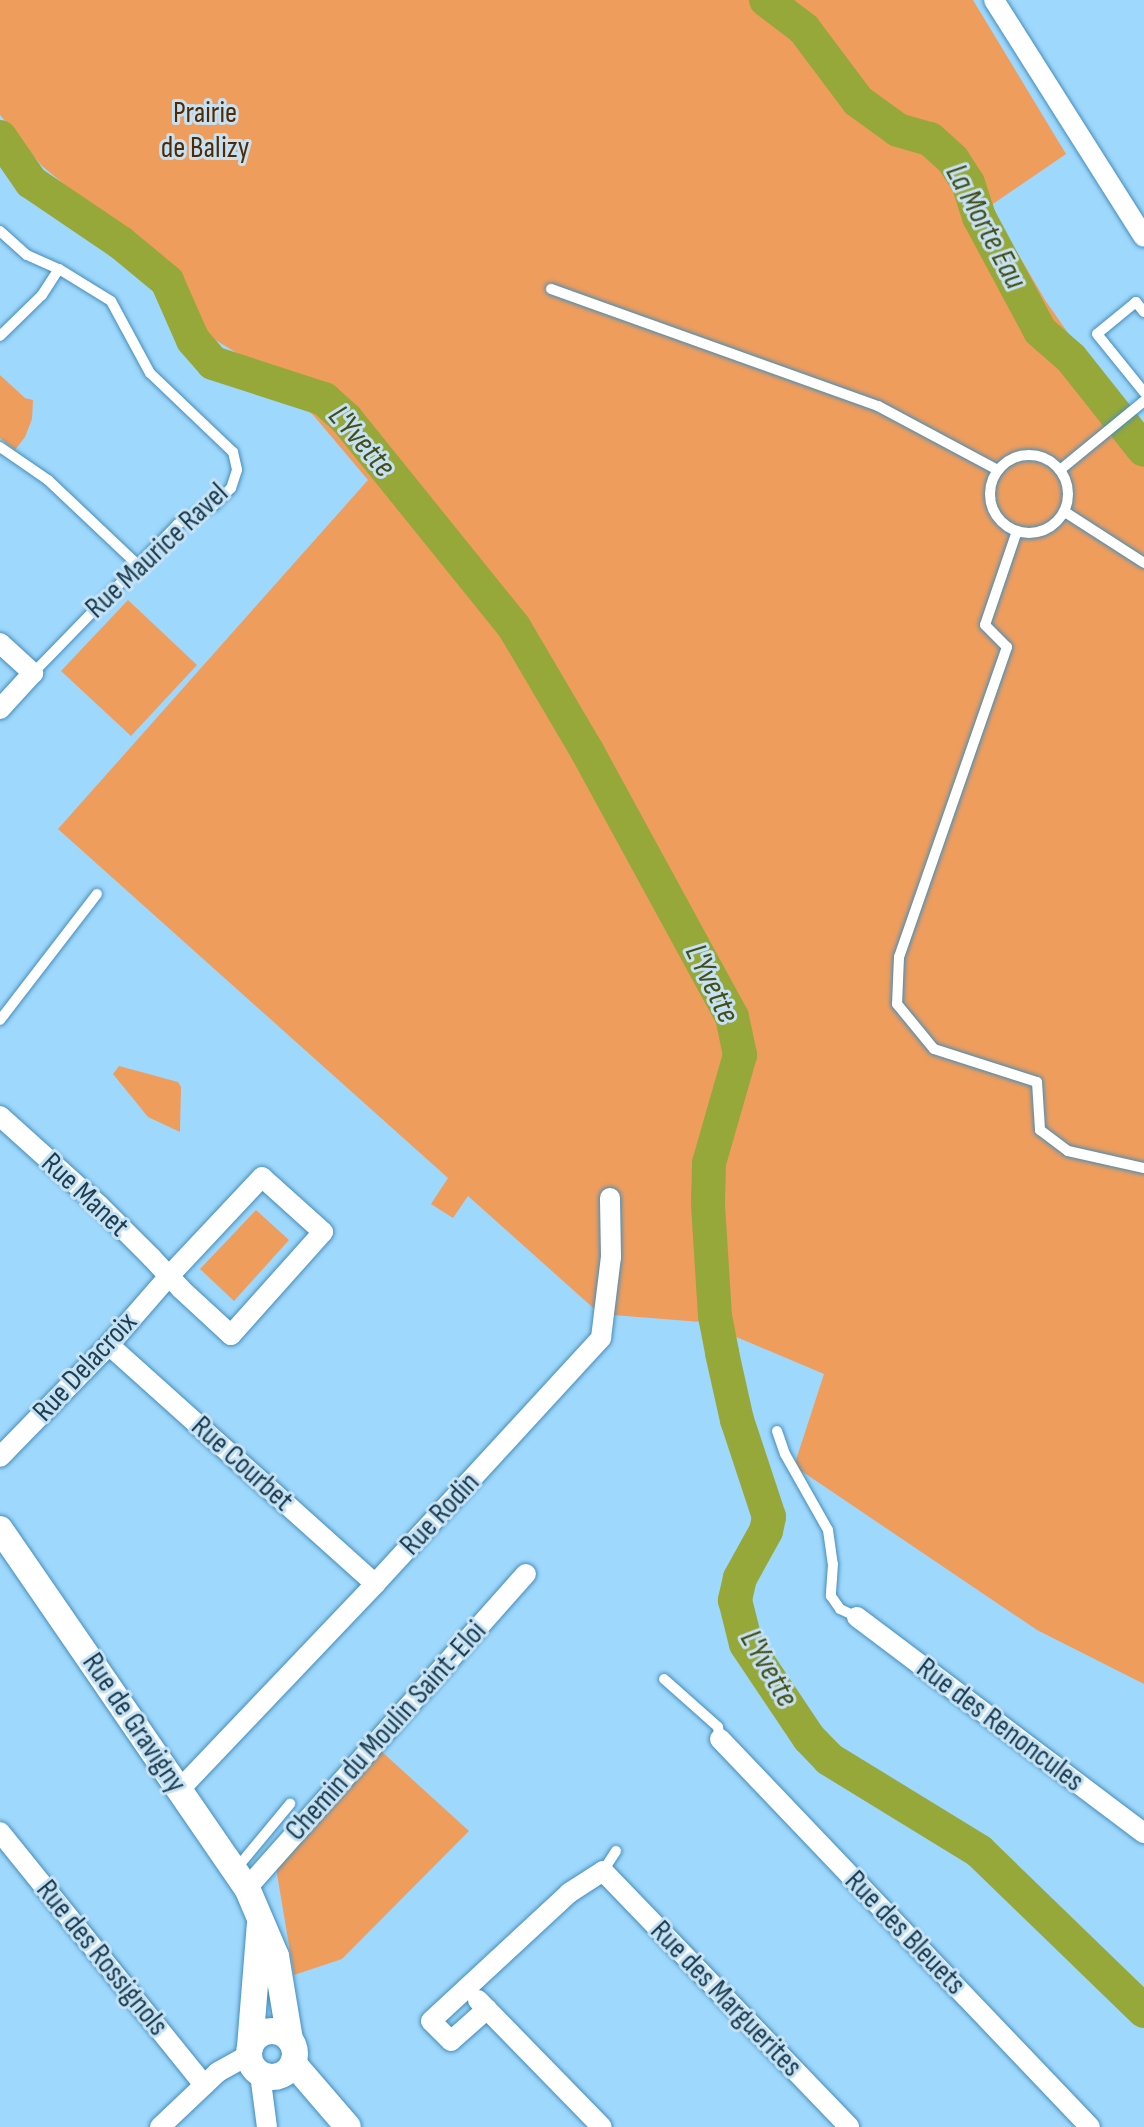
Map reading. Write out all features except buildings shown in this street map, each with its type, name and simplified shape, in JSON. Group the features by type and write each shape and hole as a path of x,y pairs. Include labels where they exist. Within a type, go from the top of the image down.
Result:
{"street":[{"path":"994,0 1144,237"},
{"path":"0,643 33,673 0,709"},
{"name":"Rue Manet","path":"0,1116 99,1205 169,1276"},
{"name":"Rue Delacroix","path":"0,1457 109,1345 169,1276 262,1177 323,1232 231,1335 169,1276"},
{"name":"Rue Rodin","path":"180,1789 375,1584 601,1338 611,1257 610,1198"},
{"name":"Rue Courbet","path":"109,1345 375,1584"},
{"name":"Rue de Gravigny","path":"0,1529 241,1879 276,1956 291,2052"},
{"name":"Chemin du Moulin Saint-Eloi","path":"241,1879 526,1574"},
{"name":"Rue des Renoncules","path":"857,1617 1144,1833"},
{"name":"Rue des Bleuets","path":"720,1739 1090,2127"},
{"name":"Rue des Rossignols","path":"0,1832 204,2085"},
{"path":"487,2009 451,2041 431,2021 569,1893 603,1871"},
{"name":"Rue des Marguerites","path":"603,1871 849,2127"},
{"name":"Rue de Gravigny","path":"253,2058 260,1920"},
{"path":"467,1989 602,2127"},
{"path":"267,2127 253,2058 264,2032 278,2031 348,2127"},
{"path":"253,2058 275,2076 291,2052"},
{"path":"160,2127 218,2072 253,2058"}],"lane":[{"name":"Rue Maurice Ravel","path":"0,231 27,255 59,269 111,301 150,373 233,452 237,470 231,488 214,505 178,524 33,673"},
{"path":"0,336 42,295 59,269"},
{"path":"551,289 878,406 998,470"},
{"path":"1144,312 1136,302 1097,334 1144,392"},
{"path":"1060,470 1111,425 1144,401"},
{"path":"0,447 48,480 139,566"},
{"path":"1021,455 1038,455 1060,470 1069,490 1065,512 1045,530 1017,531 1005,525 991,502 990,488 998,470 1021,455"},
{"path":"1065,512 1144,563"},
{"path":"1017,531 985,625 1007,647 899,957 897,1004 934,1049 1037,1082 1040,1130 1068,1151 1144,1168"},
{"path":"0,1020 97,894"},
{"path":"777,1431 785,1454 828,1530 833,1564 831,1596 840,1609 857,1617"},
{"path":"664,1679 718,1727 720,1739"},
{"path":"241,1879 290,1804"},
{"path":"603,1871 616,1851"}],"green space":[{"name":"Prairie de Balizy","path":"0,0 973,0 1066,154 990,206 1045,300 1144,442 1144,1684 1037,1630 794,1466 824,1374 701,1322 600,1314 468,1196 453,1218 431,1204 448,1178 58,829 368,480 314,416 262,368 197,329 177,277 42,166 0,115"},
{"path":"0,375 25,398 33,400 32,419 25,437 15,450 0,438"},
{"path":"128,600 197,665 131,736 61,671"},
{"path":"119,1066 178,1082 181,1087 180,1132 148,1117 113,1074"},
{"path":"256,1210 289,1240 234,1301 200,1269"},
{"path":"380,1750 469,1831 342,1959 294,1975 276,1868"}],"waterway":[{"name":"La Morte Eau","path":"766,0 804,29 858,101 898,130 930,139 953,160 968,183 979,217 1040,331 1071,358 1144,450"},
{"name":"L'Yvette","path":"0,137 31,182 121,243 167,281 193,340 213,363 324,399 347,420 514,627 587,751 732,1017 740,1055 709,1163 708,1205 715,1316 722,1353 737,1420 769,1517 766,1531 740,1578 735,1600 746,1644 809,1738 829,1759 979,1851 1144,2011"}]}
